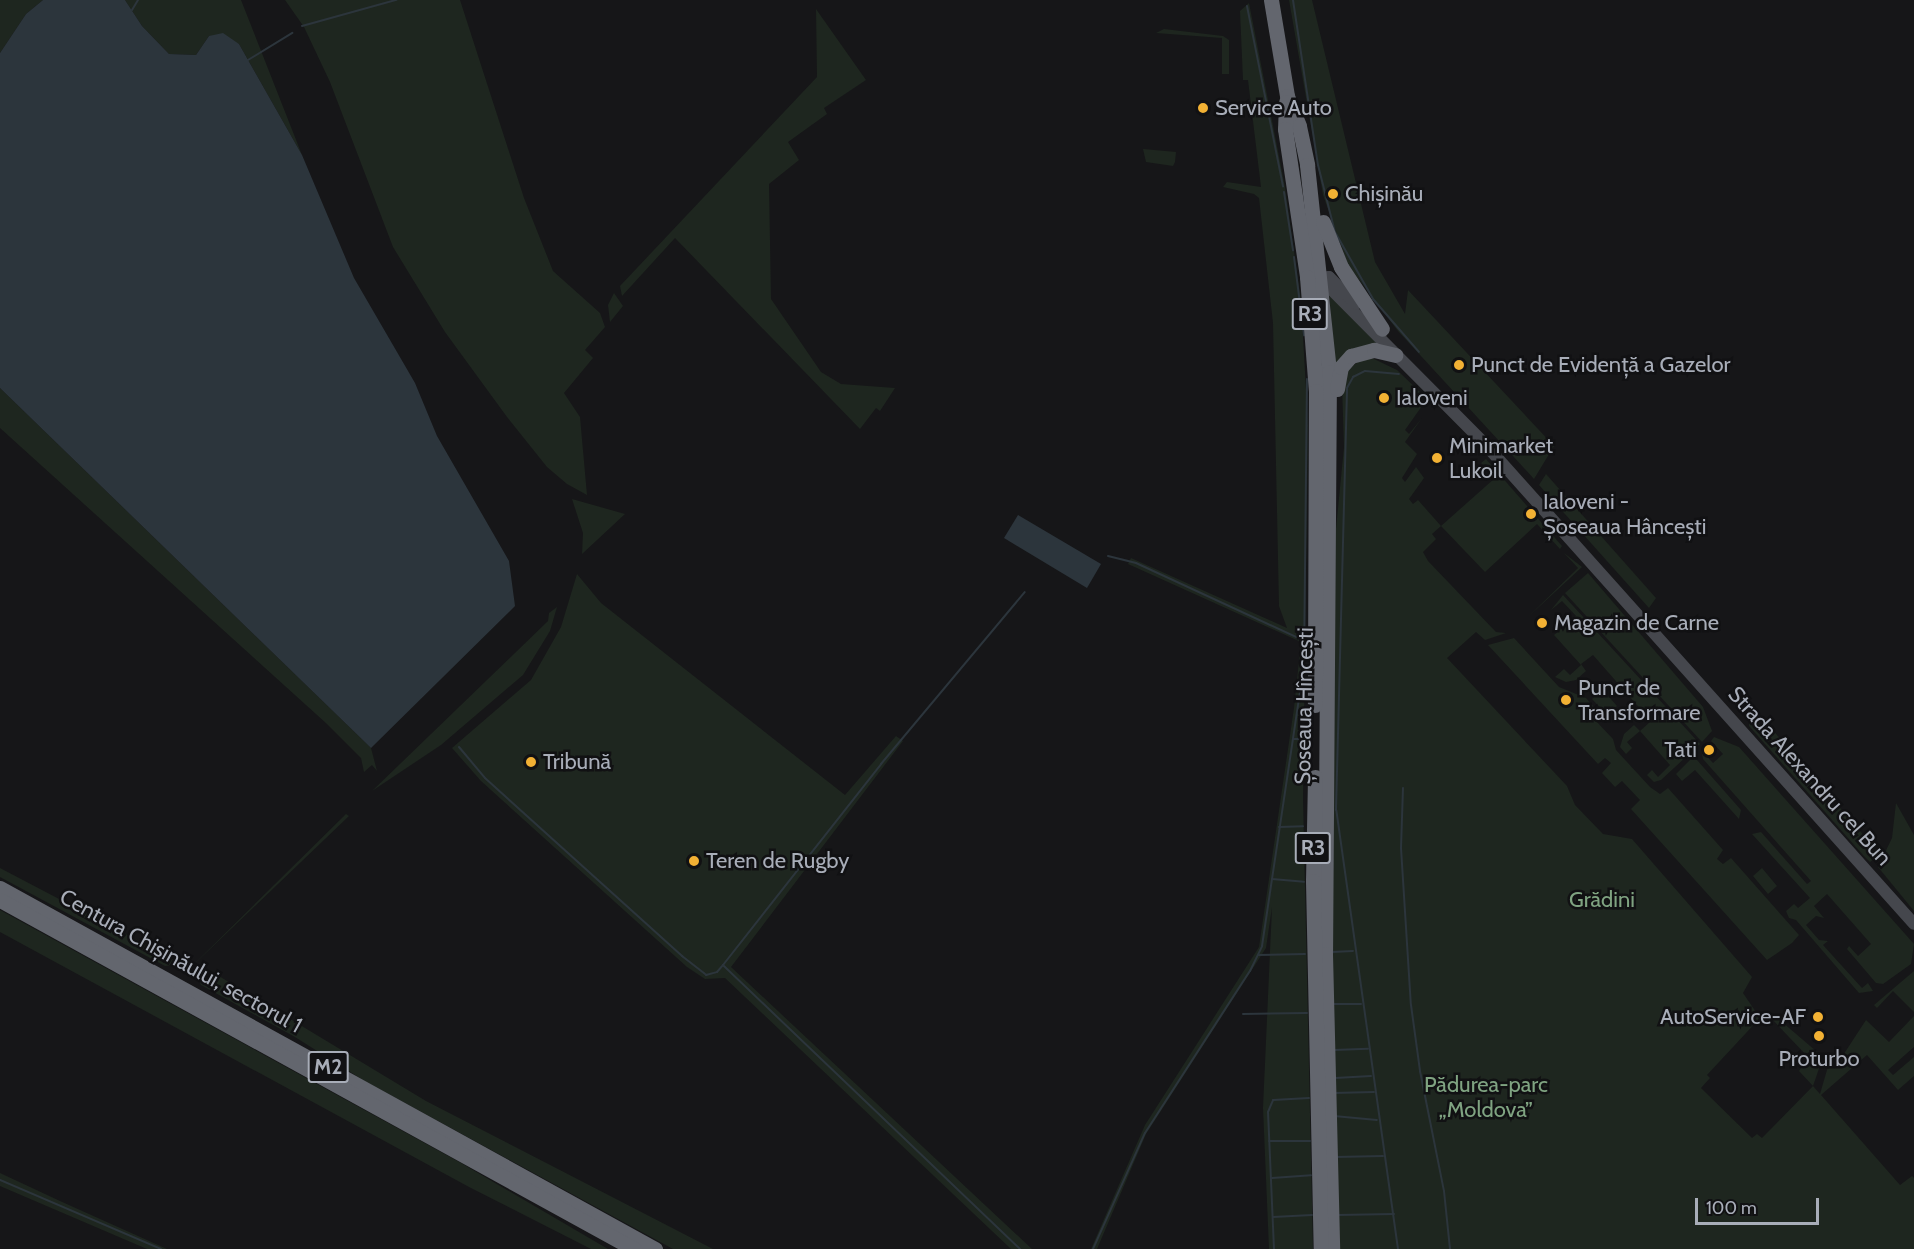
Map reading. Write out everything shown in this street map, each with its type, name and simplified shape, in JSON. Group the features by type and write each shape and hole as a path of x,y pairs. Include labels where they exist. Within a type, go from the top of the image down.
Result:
{"highway":[{"name":"R3","path":"1270,0 1287,96 1299,126 1307,165 1334,255 1382,329"},
{"name":"R3","path":"1287,96 1285,129 1292,167 1298,182 1311,263 1319,279"},
{"name":"Șoseaua Hîncești","path":"1307,165 1329,372 1325,954 1332,1249"},
{"name":"Șoseaua Hîncești","path":"1292,167 1309,297 1319,446 1312,880 1321,1249"},
{"name":"R3","path":"1309,297 1310,289 1319,279"},
{"name":"R3","path":"1319,279 1314,286 1320,397 1319,446"},
{"name":"R3","path":"1328,604 1335,526 1337,377 1346,360 1360,352 1374,350 1395,355"},
{"path":"0,882 295,1043 340,1074"},
{"name":"Centura Chișinăului, sectorul 1","path":"0,888 655,1249"},
{"name":"Centura Chișinăului, sectorul 1","path":"0,900 634,1249"}],"main road":[{"name":"Strada Alexandru cel Bun","path":"1319,279 1334,280 1427,378 1432,389"},
{"name":"Strada Alexandru cel Bun","path":"1319,279 1432,389 1914,924"}],"green space":[{"path":"0,0 43,0 26,14 0,53"},
{"path":"125,0 241,0 302,155 239,44 209,36 196,55 169,54 142,26"},
{"path":"285,0 460,0 524,198 553,271 600,313 605,327 585,350 593,358 564,393 580,417 587,495 567,484 547,467 507,417 445,332 393,247 330,82 304,27"},
{"path":"1289,0 1312,0 1375,262 1405,314 1408,290 1554,446 1534,479 1398,331 1348,265 1323,195"},
{"path":"1249,3 1285,187 1301,301 1308,425 1303,798 1313,1249 1269,1249 1263,1108 1272,907 1266,948 1146,1134 1097,1249 1091,1249 1145,1125 1259,947 1294,708 1301,642 1128,564 1131,558 1287,628 1279,606 1273,323 1259,198 1254,194 1223,187 1227,182 1261,187 1248,80 1243,80 1240,11"},
{"path":"816,9 866,80 824,108 827,114 788,142 799,160 769,184 771,299 821,372 841,384 895,388 880,411 876,408 860,429 675,238 622,296 620,286 817,77"},
{"path":"1164,29 1223,36 1229,40 1229,74 1222,74 1222,38 1156,33"},
{"path":"1143,149 1176,152 1175,162 1173,166 1146,162"},
{"path":"614,293 623,306 610,322 608,305"},
{"path":"1329,293 1384,347 1335,364"},
{"name":"Pădurea-parc „Moldova”","path":"1372,358 1397,370 1421,393 1422,406 1405,430 1409,434 1422,418 1405,442 1417,454 1402,478 1405,482 1416,467 1424,478 1409,499 1413,504 1418,500 1441,526 1432,534 1436,539 1423,552 1428,561 1496,632 1506,633 1485,640 1476,632 1447,658 1567,786 1575,805 1603,834 1632,839 1752,977 1743,993 1760,1018 1707,1075 1710,1078 1701,1088 1752,1138 1757,1134 1762,1138 1813,1086 1820,1094 1829,1063 1836,1066 1866,1020 1889,1042 1914,1016 1914,1047 1888,1070 1893,1075 1914,1057 1914,1076 1898,1090 1867,1055 1821,1095 1900,1185 1912,1176 1914,1178 1914,1249 1338,1249 1332,1055 1334,549 1344,447 1342,386 1348,370 1360,360"},
{"path":"0,388 371,748 377,771 372,765 364,772 361,758 327,724 0,428"},
{"path":"1486,459 1562,546 1560,549 1537,524 1485,572 1441,526 1495,478 1481,463"},
{"path":"1546,474 1656,598 1649,608 1539,485"},
{"path":"572,499 625,514 582,554 583,533"},
{"path":"1564,553 1582,567 1528,617 1578,568"},
{"path":"1588,573 1703,707 1712,731 1702,742 1565,593"},
{"path":"577,574 601,603 845,795 896,736 903,741 731,967 1032,1249 1011,1249 725,978 705,979 687,967 481,781 452,748 531,680 561,627"},
{"path":"1563,595 1700,744 1661,780 1654,782 1647,775 1652,770 1658,777 1670,765 1640,731 1651,721 1593,655 1581,664 1586,671 1576,680 1566,682 1555,677 1564,669 1570,675 1581,665 1554,635 1576,616 1562,601 1551,610"},
{"path":"557,607 550,631 523,675 441,745 372,791 548,621 549,613"},
{"path":"1514,638 1559,687 1586,698 1601,715 1595,720 1613,739 1616,750 1650,787 1660,794 1668,788 1723,850 1717,859 1723,864 1731,858 1799,935 1792,943 1767,960 1631,809 1640,800 1622,781 1615,787 1602,773 1611,763 1605,758 1598,764 1488,645"},
{"path":"1603,690 1617,706 1607,715 1592,699"},
{"path":"1757,712 1879,853 1874,859 1870,862 1863,855 1749,726 1749,719"},
{"path":"1634,725 1640,731 1627,742 1632,748 1626,754 1620,747 1624,734"},
{"path":"1714,737 1739,747 1914,944 1911,964 1883,984 1876,983 1847,949 1849,946 1858,956 1871,944 1827,894 1814,906 1824,918 1816,916 1806,925 1819,940 1828,941 1823,945 1862,988 1868,983 1873,991 1859,993 1796,920 1789,918 1786,911 1794,904 1798,908 1810,898 1752,834 1761,832 1807,884 1811,881 1703,759 1701,750 1713,763 1723,754 1711,741"},
{"path":"1691,759 1697,760 1741,810 1739,819 1695,770 1682,781 1676,774"},
{"path":"1896,803 1914,835 1914,911 1878,867 1892,838"},
{"path":"346,814 349,816 186,972"},
{"path":"0,868 183,964 165,966 0,877"},
{"path":"1762,868 1777,886 1768,894 1753,876"},
{"path":"0,910 461,1163 608,1249 591,1249 469,1187 0,932"},
{"path":"204,967 426,1101 713,1249 673,1249 363,1080 295,1037 201,985 197,977"},
{"path":"1914,971 1914,1012 1893,991 1877,1008 1874,1005"},
{"path":"1774,1015 1823,1057 1813,1086 1799,1071 1808,1057 1771,1018"},
{"path":"0,1173 167,1249 147,1249 0,1186"}],"shaded area":[{"path":"43,0 125,0 142,26 169,54 196,55 209,36 223,33 239,44 302,155 354,278 415,383 437,436 509,561 515,606 371,748 0,388 0,53 26,14"},
{"path":"1018,515 1101,564 1087,588 1004,538"}],"waterway":[{"path":"132,10 138,0"},
{"path":"302,26 396,0"},
{"path":"1293,0 1318,165 1335,232 1373,299 1419,352"},
{"path":"1247,6 1283,186"},
{"path":"248,60 292,33"},
{"path":"1284,192 1293,250"},
{"path":"1294,257 1304,335"},
{"path":"1398,1249 1336,810 1347,388 1353,377 1365,371 1399,374"},
{"path":"1093,1249 1145,1133 1250,971 1262,946 1304,664 1307,379"},
{"path":"1108,556 1136,563 1303,640"},
{"path":"1020,1249 723,965 881,764 1025,592"},
{"path":"1293,739 1302,739"},
{"path":"459,747 485,778 682,956 706,975 717,972 723,965"},
{"path":"1403,788 1401,848 1411,1005 1420,1071 1444,1191 1450,1249"},
{"path":"1279,827 1303,826"},
{"path":"1272,879 1304,882"},
{"path":"1332,952 1353,951"},
{"path":"1258,955 1305,954"},
{"path":"1333,1004 1361,1004"},
{"path":"1243,1014 1307,1013"},
{"path":"1334,1050 1368,1049"},
{"path":"1335,1078 1371,1076"},
{"path":"1333,1093 1374,1092"},
{"path":"1274,1249 1268,1112 1273,1100 1309,1098"},
{"path":"1334,1116 1377,1120"},
{"path":"1269,1141 1310,1141"},
{"path":"1335,1157 1383,1156"},
{"path":"1272,1178 1311,1175"},
{"path":"0,1180 161,1249"},
{"path":"1337,1215 1394,1214"},
{"path":"1273,1217 1312,1215"}],"place":[{"name":"Service Auto","path":"1203,108"},
{"name":"Chișinău","path":"1333,194"},
{"name":"Punct de Evidență a Gazelor","path":"1459,365"},
{"name":"Ialoveni","path":"1384,398"},
{"name":"Minimarket Lukoil","path":"1437,458"},
{"name":"Ialoveni - Șoseaua Hâncești","path":"1531,514"},
{"name":"Magazin de Carne","path":"1542,623"},
{"name":"Punct de Transformare","path":"1566,700"},
{"name":"Tati","path":"1709,750"},
{"name":"Tribună","path":"531,762"},
{"name":"Teren de Rugby","path":"694,861"},
{"name":"AutoService-AF","path":"1818,1017"},
{"name":"Proturbo","path":"1819,1036"}],"park label":[{"name":"Grădini","path":"1602,900"}]}
